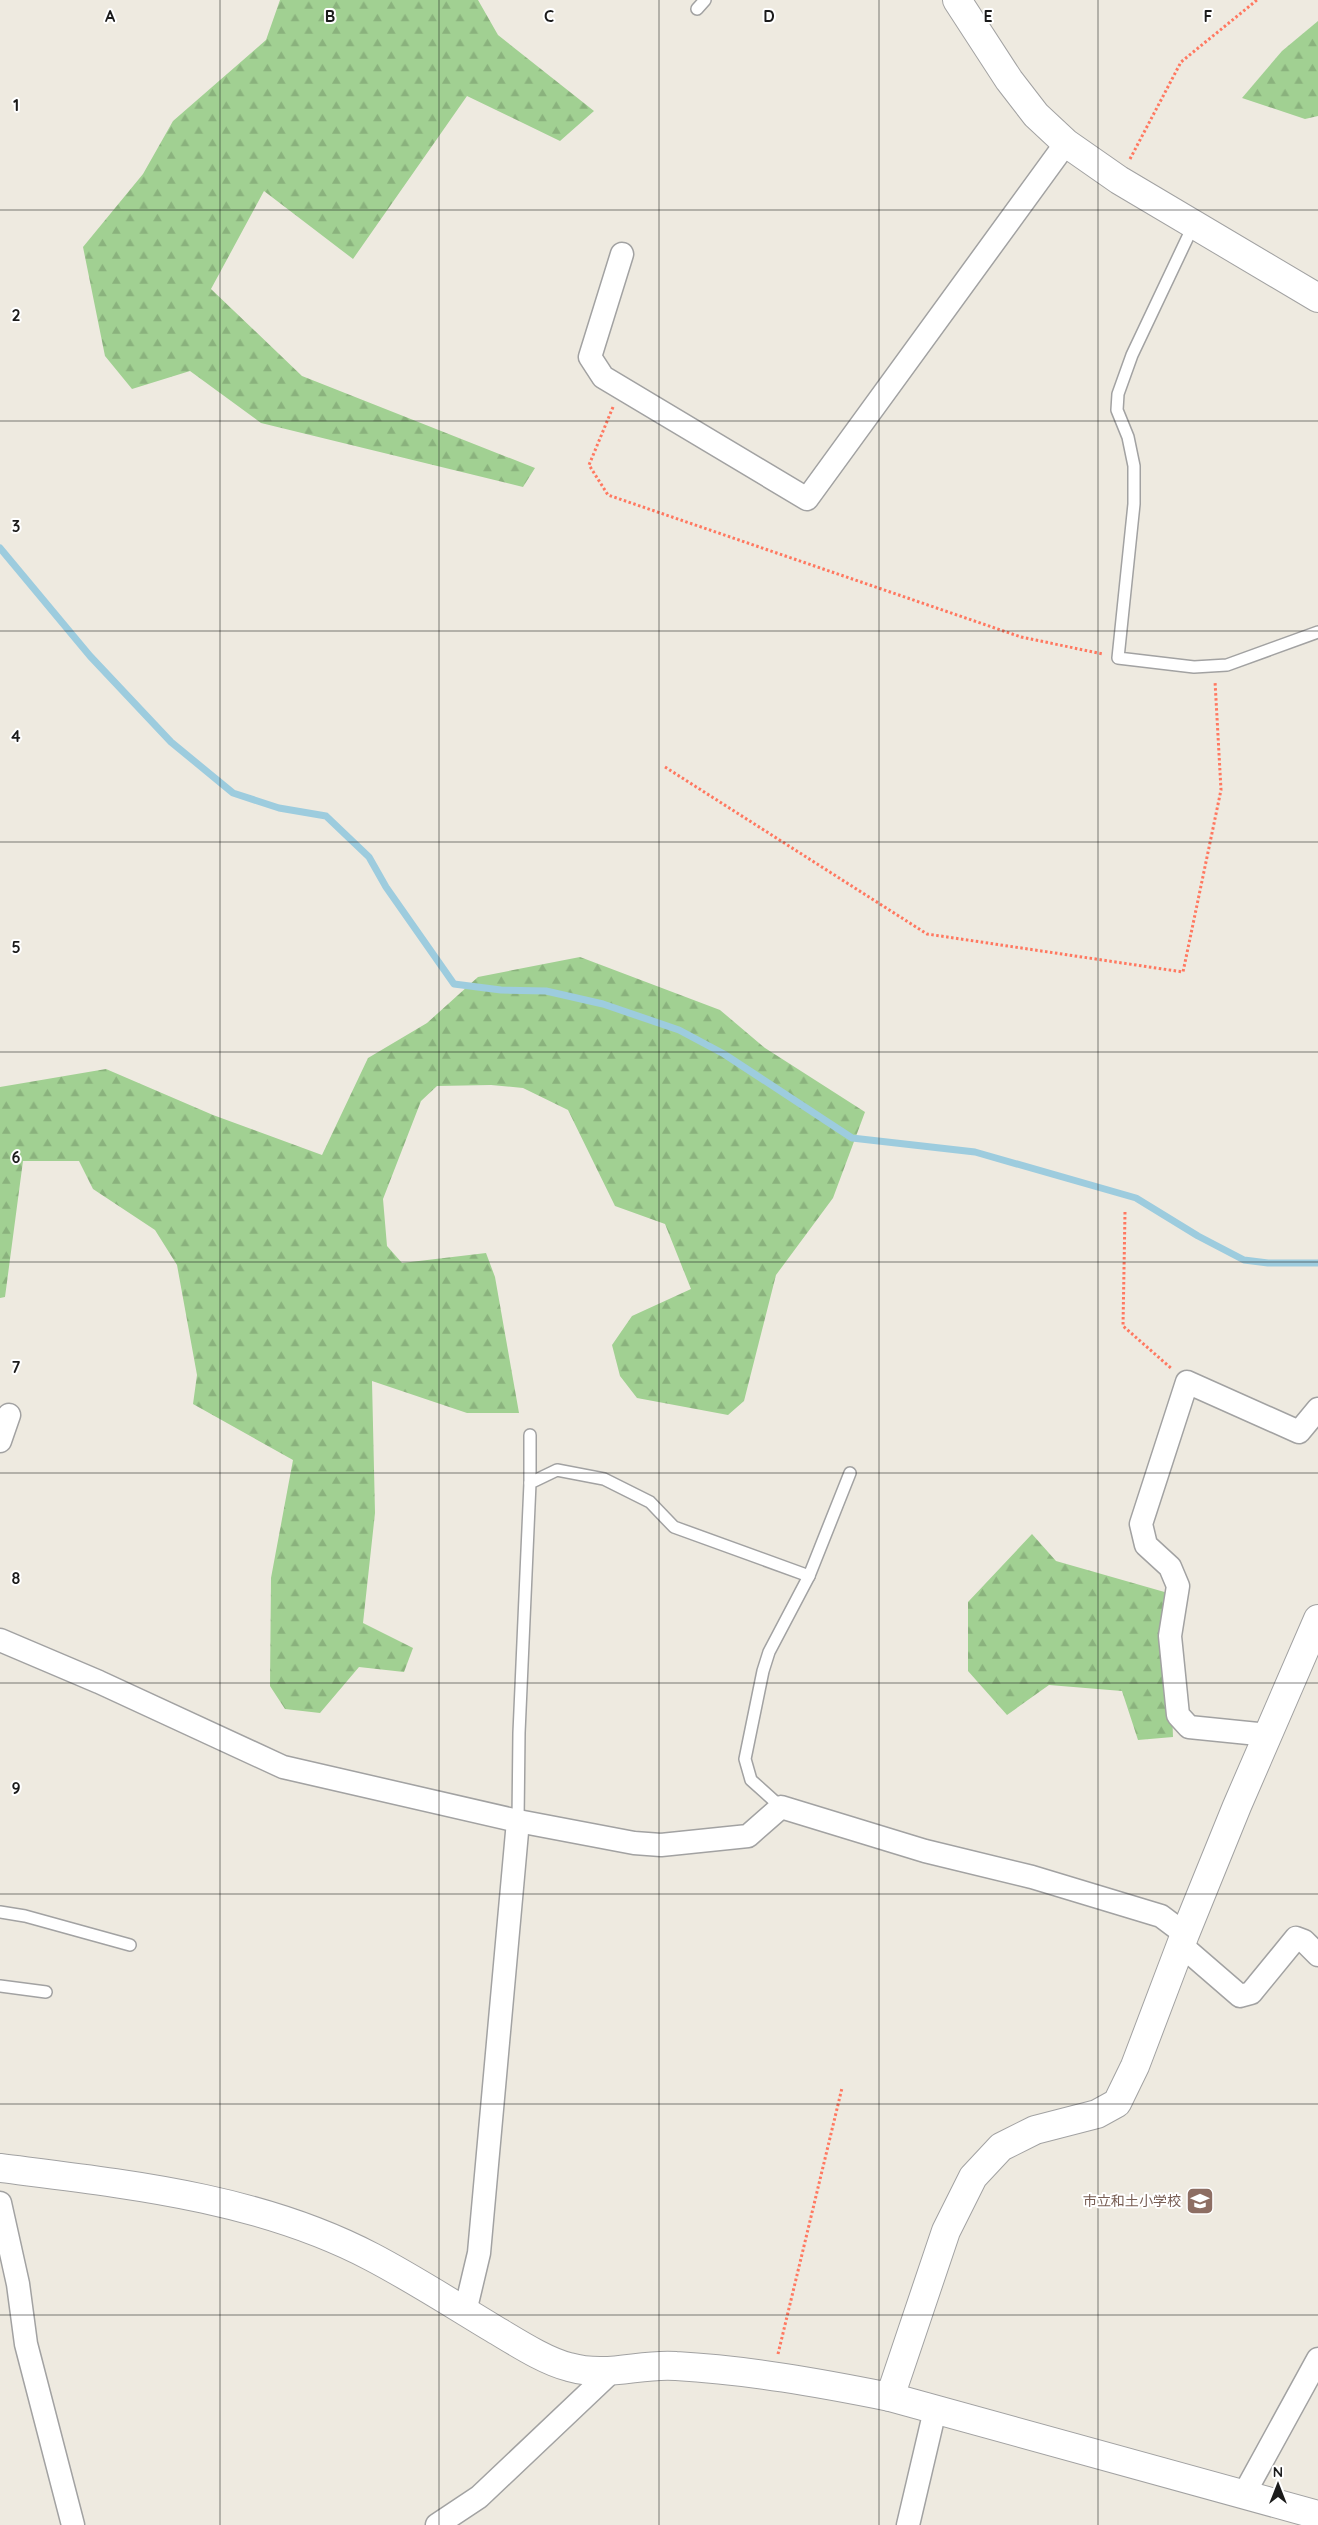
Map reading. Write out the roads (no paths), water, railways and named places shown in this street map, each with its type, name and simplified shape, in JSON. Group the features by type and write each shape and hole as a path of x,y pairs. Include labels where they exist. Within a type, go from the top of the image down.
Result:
{"street":[{"path":"957,0 1009,80 1036,115 1066,143 1119,180 1318,298"},
{"path":"622,254 590,357 604,377 807,499 1066,143"},
{"path":"1268,1735 1189,1727 1178,1715 1170,1636 1178,1586 1170,1567 1146,1545 1141,1524 1187,1382 1299,1432 1318,1409"},
{"path":"0,1440 8,1415"},
{"path":"890,2397 946,2231 973,2177 1000,2147 1034,2130 1097,2114 1117,2103 1135,2066 1183,1940 1318,1619"},
{"path":"0,1640 99,1682 284,1767 518,1821 634,1843 689,1844 748,1836 781,1808 925,1851 1032,1877 1161,1916 1240,1996 1251,1993 1296,1938 1304,1941 1318,1955"},
{"path":"465,2312 479,2253 518,1821"},
{"path":"0,2168 110,2182 207,2199 305,2226 372,2257 518,2344 569,2367 611,2372 674,2365 773,2376 890,2397 1318,2515"},
{"path":"0,2203 18,2284 26,2344 73,2525"},
{"path":"1244,2494 1318,2360"},
{"path":"437,2525 479,2497 611,2372"},
{"path":"908,2525 935,2410"}],"lane":[{"path":"697,9 705,0"},
{"path":"1194,224 1132,355 1118,394 1117,410 1128,437 1134,466 1134,504 1118,658 1194,667 1227,665 1318,632"},
{"path":"518,1821 519,1733 530,1483 530,1435"},
{"path":"530,1483 557,1470 604,1479 650,1502 674,1527 809,1576"},
{"path":"781,1808 751,1780 745,1759 770,1652 809,1576 850,1473"},
{"path":"0,1912 25,1916 130,1945"},
{"path":"0,1986 46,1992"}],"waterway":[{"path":"0,548 90,656 171,742 233,793 279,808 326,816 369,857 386,887 454,984 501,990 546,991 603,1004 679,1030 724,1054 852,1138 975,1152 1136,1198 1198,1236 1244,1260 1268,1263 1318,1263"}],"place":[{"name":"市立和土小学校","path":"1200,2201"}]}
